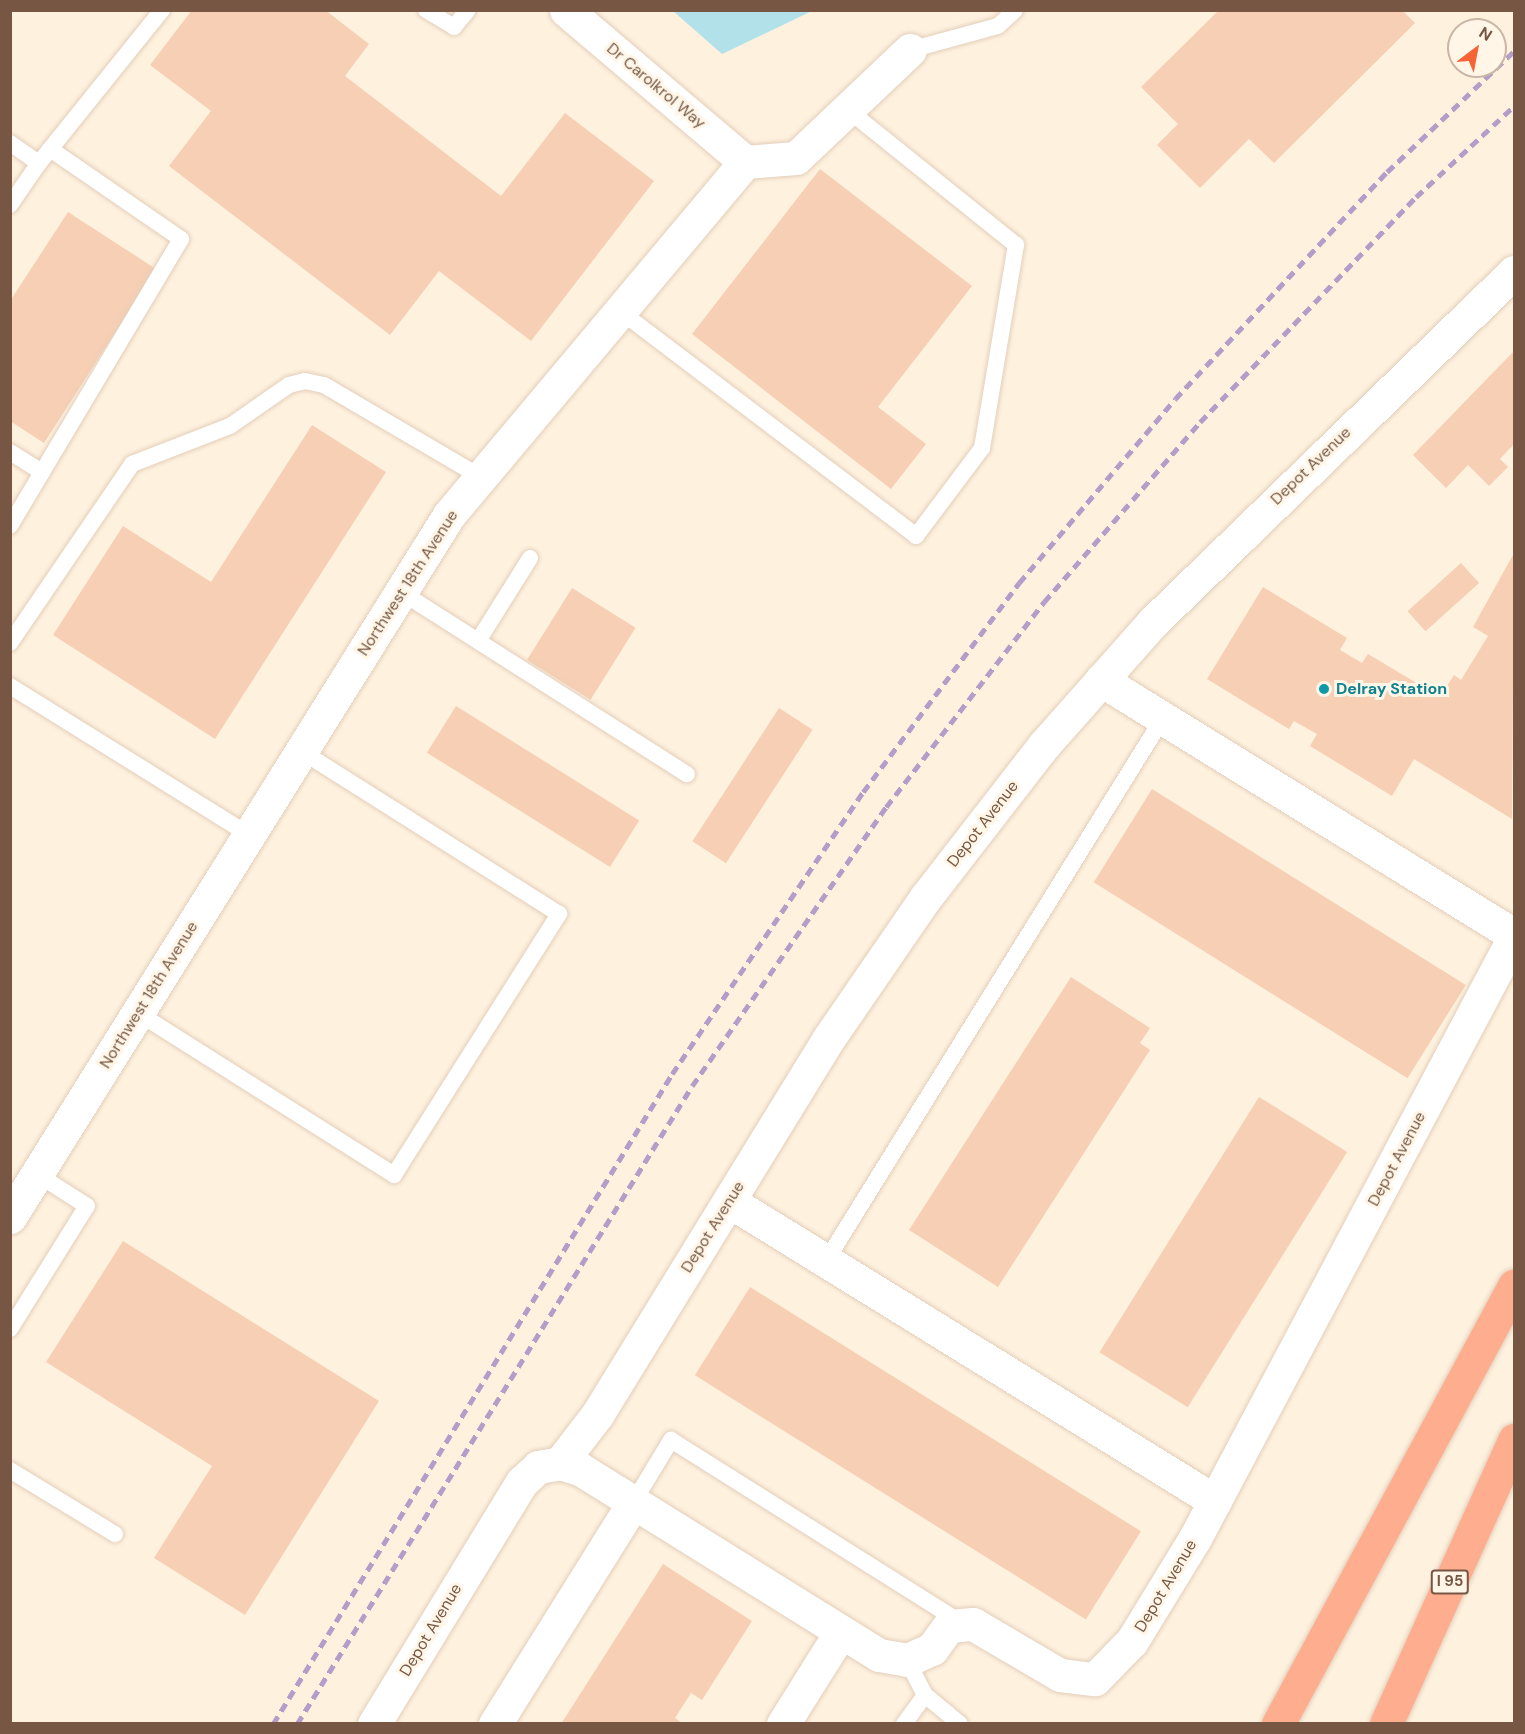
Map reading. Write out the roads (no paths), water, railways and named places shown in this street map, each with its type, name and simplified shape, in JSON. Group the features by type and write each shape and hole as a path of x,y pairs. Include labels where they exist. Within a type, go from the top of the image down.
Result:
{"highway":[{"path":"1278,1724 1515,1285"},
{"name":"I 95","path":"1386,1724 1515,1440"}],"street":[{"name":"Dr Carolkrol Way","path":"566,10 745,162"},
{"path":"745,162 796,158 910,50"},
{"name":"Northwest 18th Avenue","path":"10,1217 449,515 745,162"},
{"name":"Depot Avenue","path":"374,1724 522,1482 538,1467 560,1462 597,1415 829,1038 926,897 1044,745 1153,622 1300,475 1515,272"},
{"path":"1101,680 1515,936"},
{"name":"Depot Avenue","path":"965,1625 973,1624 998,1636 1060,1675 1095,1679 1132,1641 1215,1501 1515,936"},
{"path":"729,1201 1215,1501"},
{"path":"560,1462 580,1469 840,1633 879,1655 907,1660 932,1649 949,1626 965,1625"},
{"path":"495,1724 633,1503"},
{"path":"783,1724 840,1633"}],"lane":[{"path":"10,205 39,163 162,10"},
{"path":"426,10 446,26 454,27 468,10"},
{"path":"910,50 998,26 1015,10"},
{"path":"620,311 916,536 982,448 1016,245 847,109"},
{"path":"10,143 39,163"},
{"path":"10,526 182,239 50,149"},
{"path":"10,642 132,464 150,454 230,426 289,385 305,381 324,385 481,477"},
{"path":"10,452 42,472"},
{"path":"478,641 530,558"},
{"path":"401,592 687,774"},
{"path":"10,686 249,836"},
{"path":"826,1261 1163,718"},
{"path":"138,1013 394,1175 559,914 302,751"},
{"path":"10,1329 87,1206 37,1174"},
{"path":"633,1503 671,1440 965,1625"},
{"path":"10,1470 115,1534"},
{"path":"907,1660 925,1695 960,1724"},
{"path":"904,1724 925,1695"}],"water":[{"path":"673,11 812,11 722,54"}],"railway":[{"path":"273,1724 672,1074 863,792 1019,583 1175,399 1387,172 1514,51"},
{"path":"297,1724 692,1086 886,807 1044,602 1200,422 1416,197 1514,106"}],"place":[{"name":"Delray Station","path":"1324,689"}]}
